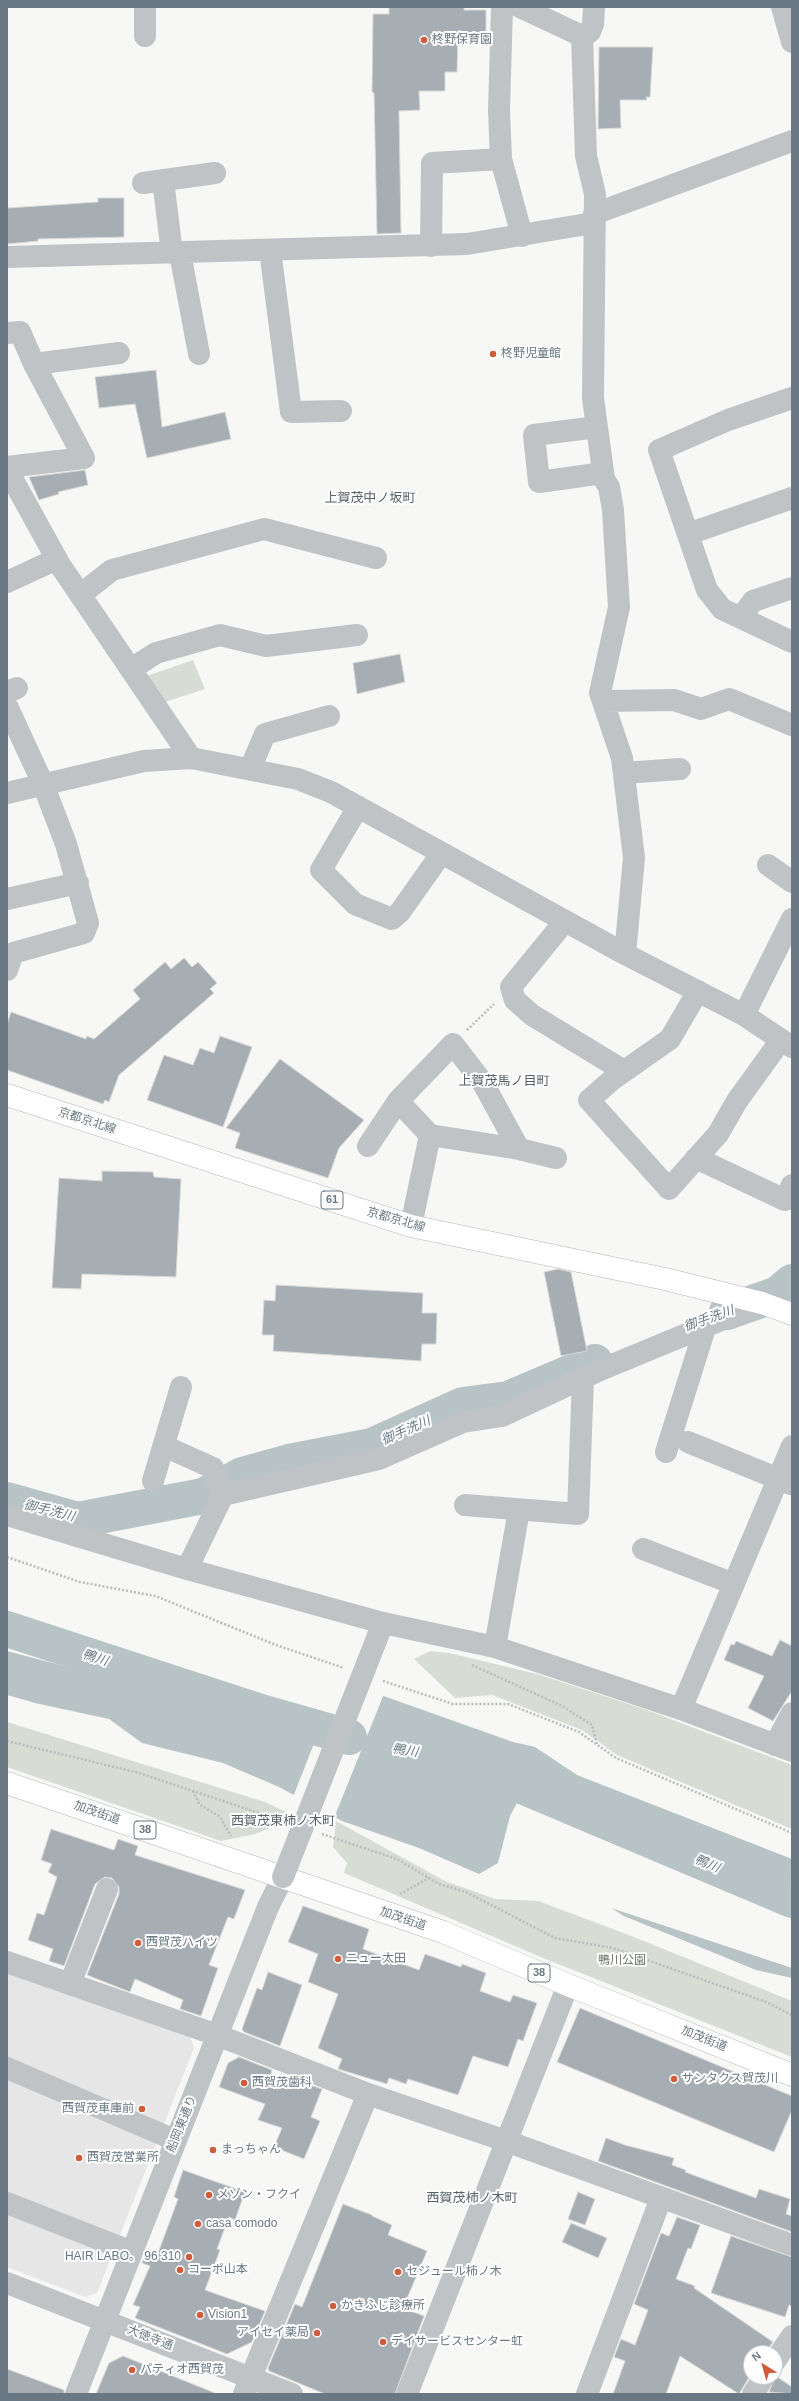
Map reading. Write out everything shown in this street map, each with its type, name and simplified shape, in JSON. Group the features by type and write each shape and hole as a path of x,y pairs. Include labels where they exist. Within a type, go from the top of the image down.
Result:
{"main road":[{"name":"京都京北線","path":"7,1095 411,1226 665,1279 762,1302 792,1314"},
{"name":"加茂街道","path":"7,1783 443,1932 568,1985 792,2075"}],"street":[{"path":"145,7 145,36"},
{"path":"502,7 499,110 501,159 522,236"},
{"path":"520,7 582,36"},
{"path":"582,36 590,32 594,24 594,7"},
{"path":"782,7 792,42"},
{"path":"582,36 586,156 595,194 593,398 604,479 609,487 613,510 619,607 600,693 622,758 634,858 625,954"},
{"path":"7,257 431,246 467,244 522,236 594,219 792,141"},
{"path":"431,246 432,163 501,159"},
{"path":"198,354 176,253 153,182 215,172"},
{"path":"270,250 291,412 341,411"},
{"path":"7,333 20,332 34,364 84,458 7,468 56,559 191,758"},
{"path":"34,364 119,353"},
{"path":"792,398 728,420 659,450 707,590 722,609 792,642"},
{"path":"597,426 534,435 539,482 603,473"},
{"path":"688,534 792,498"},
{"path":"80,595 112,570 264,529 376,558"},
{"path":"7,582 56,559"},
{"path":"741,617 753,601 792,588"},
{"path":"130,669 156,653 220,635 266,646 357,634"},
{"path":"7,970 13,953 84,932 88,923 66,844 10,695"},
{"path":"603,701 674,700 701,709 729,699 792,725"},
{"path":"250,769 265,734 330,716"},
{"path":"7,793 144,761 191,758 298,779 331,792 441,854 625,954 698,991 744,1015 787,1043 737,1101 718,1134 669,1189 589,1100 624,1071 670,1039 698,991"},
{"path":"624,773 680,769"},
{"path":"358,807 320,870 356,904 392,919 400,912 441,854"},
{"path":"768,865 792,882"},
{"path":"7,899 78,883"},
{"path":"744,1015 792,919"},
{"path":"565,921 511,987 515,1000 532,1016 624,1071"},
{"path":"368,1146 398,1101 453,1044 483,1083 519,1150"},
{"path":"398,1101 430,1135 519,1150 556,1158"},
{"path":"411,1226 430,1135"},
{"path":"696,1158 785,1200 792,1185"},
{"path":"223,1495 378,1459 463,1422 502,1416 583,1378 705,1328 762,1302"},
{"path":"666,1452 705,1328"},
{"path":"465,1505 578,1514 583,1378"},
{"path":"153,1481 181,1387"},
{"path":"688,1442 785,1482"},
{"path":"164,1446 213,1468 223,1495 187,1568"},
{"path":"682,1710 734,1584 785,1482 792,1446"},
{"path":"495,1647 519,1510"},
{"path":"7,1515 187,1568 384,1623 466,1639 495,1647 682,1710 783,1748 792,1713"},
{"path":"643,1549 734,1584"},
{"name":"船岡東通り","path":"76,2394 268,1907 283,1877 384,1623"},
{"path":"70,1984 107,1889"},
{"path":"7,1962 217,2035 368,2094 506,2141 792,2245"},
{"path":"407,2394 568,1985"},
{"path":"7,2068 175,2140"},
{"path":"247,2385 368,2094"},
{"path":"587,2394 661,2198"},
{"path":"7,2203 132,2252"},
{"name":"大徳寺通","path":"7,2282 105,2321 247,2385 292,2394"},
{"path":"783,2349 792,2336"},
{"path":"753,2394 759,2385"}],"path":[{"path":"453,1044 511,987"},
{"path":"7,1557 80,1582 155,1596 276,1646 350,1670"},
{"path":"466,1639 465,1662 562,1706 592,1725 597,1745"},
{"path":"380,1680 453,1704 508,1704 579,1732 616,1758 792,1833"},
{"path":"7,1741 140,1773 286,1822"},
{"path":"192,1790 199,1804 220,1817 231,1836"},
{"path":"315,1832 397,1860 439,1884 466,1892 555,1938 613,1948 766,2002 792,2015"}],"shaded area":[{"name":"西賀茂営業所","path":"7,1970 190,2036 194,2048 97,2293 85,2297 7,2267"}],"green space":[{"path":"193,660 205,689 156,705 138,679"},
{"path":"430,1651 449,1653 537,1674 644,1709 792,1765 792,1829 617,1755 582,1730 492,1695 455,1698 414,1659"},
{"path":"7,1722 265,1802 288,1813 270,1828 255,1834 221,1841 7,1767"},
{"name":"鴨川公園","path":"336,1821 445,1881 495,1899 538,1901 629,1935 792,2001 792,2057 543,1958 344,1873 347,1863 333,1847"}],"water":[{"path":"7,1651 272,1721 327,1726 378,1694 513,1742 535,1747 577,1775 792,1859 792,1886 625,1812 585,1799 540,1789 518,1801 510,1816 498,1863 479,1874 419,1848 342,1821 279,1787 223,1763 142,1743 109,1719 35,1703 7,1695"},
{"path":"611,1908 792,1968 792,1978 756,1970 624,1916"}],"pier":[{"path":"377,1692 384,1694 334,1818 293,1797 322,1723 327,1724"}],"building":[{"path":"389,7 464,7 464,10 486,10 486,36 458,36 457,72 445,72 445,91 419,91 420,110 399,111 401,233 377,234 374,93 372,92 373,14 389,14"},
{"path":"599,47 653,47 650,97 646,97 647,100 620,100 621,128 598,129"},
{"path":"98,198 124,198 124,237 38,239 38,241 7,244 7,208 98,202"},
{"path":"156,370 162,427 225,412 231,439 147,458 135,404 99,408 95,377"},
{"path":"85,470 88,485 58,492 59,494 39,500 29,477"},
{"path":"400,654 405,682 357,694 353,663"},
{"path":"184,958 192,967 198,962 217,983 210,989 214,993 119,1075 109,1102 105,1100 103,1104 7,1070 7,1024 11,1012 86,1039 87,1036 94,1039 140,999 133,990 165,962 171,969"},
{"path":"220,1036 252,1047 223,1127 147,1100 164,1055 193,1065 200,1048 214,1053"},
{"path":"280,1059 364,1120 339,1148 328,1178 235,1148 240,1133 226,1128"},
{"path":"102,1171 153,1172 154,1177 181,1179 176,1277 82,1274 81,1289 52,1288 59,1178 102,1181"},
{"path":"558,1269 571,1272 587,1351 561,1356 544,1272"},
{"path":"276,1285 423,1293 422,1313 437,1313 436,1344 422,1344 421,1361 273,1351 274,1335 262,1335 264,1300 275,1301"},
{"path":"780,1640 792,1646 792,1691 773,1721 748,1708 764,1676 724,1660 731,1644 734,1645 736,1641 772,1656"},
{"path":"51,1829 114,1850 118,1839 138,1846 135,1855 245,1890 234,1919 228,1917 209,1965 218,1968 201,2016 180,2009 183,2000 135,1979 130,1992 87,1975 119,1894 119,1887 112,1878 105,1877 95,1884 64,1966 49,1961 53,1949 28,1940 37,1913 44,1915 57,1877 48,1872 52,1864 41,1860"},
{"path":"303,1906 369,1929 363,1949 419,1970 425,1954 461,1967 462,1964 486,1973 480,1991 510,2002 513,1995 537,2003 523,2041 518,2039 508,2067 473,2056 458,2095 408,2079 406,2084 389,2078 387,2084 338,2069 342,2059 318,2048 338,1994 308,1982 318,1954 288,1942"},
{"path":"268,1972 302,1985 280,2046 244,2032 242,2029 257,1988 262,1990"},
{"name":"サンタクス賀茂川","path":"580,2008 792,2096 792,2110 774,2152 557,2062"},
{"path":"239,2057 272,2070 271,2074 306,2088 307,2084 322,2089 311,2117 320,2121 304,2159 274,2147 282,2128 258,2120 265,2104 219,2087 228,2063"},
{"path":"606,2138 625,2145 674,2158 672,2165 686,2170 685,2172 756,2198 759,2189 790,2199 786,2214 792,2216 792,2232 598,2161"},
{"path":"183,2170 245,2192 235,2220 229,2217 217,2249 220,2250 205,2290 265,2311 252,2342 227,2354 135,2318 140,2307 133,2305 150,2266 142,2263 148,2249 158,2253 178,2199 174,2197"},
{"path":"578,2192 595,2199 585,2225 568,2219"},
{"path":"343,2204 372,2215 392,2225 388,2235 427,2251 403,2308 424,2316 395,2394 325,2394 269,2371 268,2368 295,2304 302,2307"},
{"path":"677,2217 700,2225 691,2249 688,2248 676,2279 695,2286 694,2288 773,2342 771,2345 743,2345 743,2385 744,2385 739,2394 680,2356 666,2394 613,2394 625,2361 614,2357 621,2339 635,2345 648,2310 634,2304 661,2233 669,2236"},
{"path":"571,2223 607,2238 598,2258 562,2242"},
{"path":"731,2236 792,2257 792,2306 789,2305 785,2317 711,2293"},
{"name":"パティオ西賀茂","path":"123,2356 215,2393 96,2394 109,2363"},
{"path":"7,2369 64,2390 64,2394 7,2394"},
{"path":"783,2381 792,2387 792,2394 769,2392 772,2385 783,2385"}],"waterway":[{"name":"御手洗川","path":"727,1312 778,1294 792,1282"},
{"name":"御手洗川","path":"7,1500 78,1520 203,1496 242,1475 289,1462 372,1446 463,1405 508,1399 595,1362"},
{"name":"鴨川","path":"7,1629 261,1712 349,1737"},
{"name":"鴨川","path":"491,1773 792,1900"}],"place":[{"name":"柊野保育園","path":"424,40"},
{"name":"柊野児童館","path":"493,354"},
{"name":"西賀茂ハイツ","path":"138,1943"},
{"name":"ニュー太田","path":"338,1959"},
{"name":"サンタクス賀茂川","path":"674,2079"},
{"name":"西賀茂歯科","path":"244,2083"},
{"name":"西賀茂車庫前","path":"142,2109"},
{"name":"まっちゃん","path":"213,2150"},
{"name":"西賀茂営業所","path":"79,2158"},
{"name":"メゾン・フクイ","path":"209,2195"},
{"name":"casa comodo","path":"198,2224"},
{"name":"HAIR LABO。 96 310","path":"189,2257"},
{"name":"コーポ山本","path":"180,2270"},
{"name":"セジュール柿ノ木","path":"398,2272"},
{"name":"かきふじ診療所","path":"333,2306"},
{"name":"Vision1","path":"200,2315"},
{"name":"アイセイ薬局","path":"317,2333"},
{"name":"デイサービスセンター虹","path":"383,2342"},
{"name":"パティオ西賀茂","path":"132,2370"}],"district":[{"name":"上賀茂中ノ坂町","path":"370,498"},
{"name":"上賀茂馬ノ目町","path":"504,1081"},
{"name":"西賀茂東柿ノ木町","path":"283,1821"},
{"name":"西賀茂柿ノ木町","path":"472,2198"}]}
